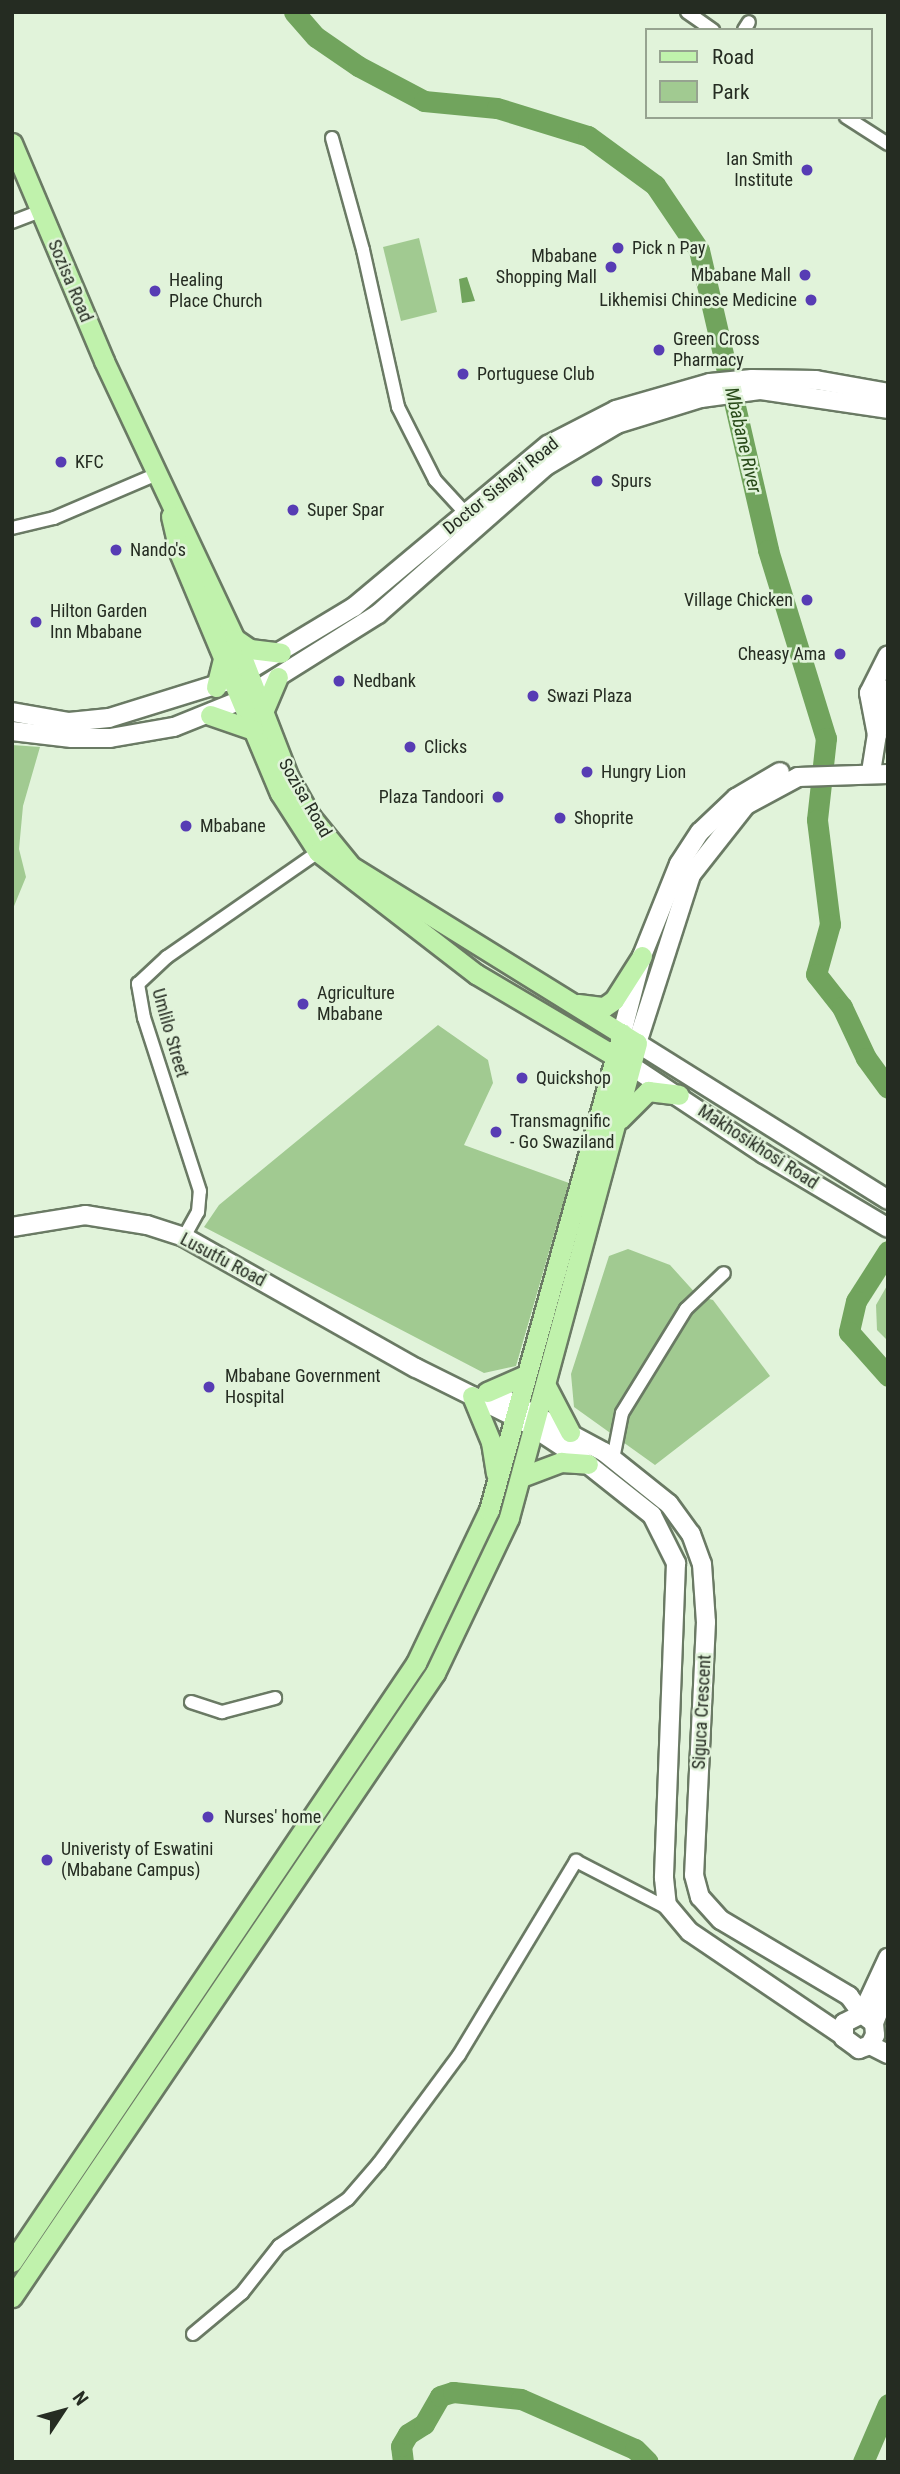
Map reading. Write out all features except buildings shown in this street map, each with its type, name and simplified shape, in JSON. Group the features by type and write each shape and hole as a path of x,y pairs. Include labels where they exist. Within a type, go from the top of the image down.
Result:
{"main road":[{"name":"Sozisa Road","path":"12,143 158,474 166,494 179,552 230,646 233,679 263,712 289,778 324,848 629,1038"},
{"name":"Doctor Sishayi Road","path":"12,712 69,722 109,718 233,679 281,653 354,607 546,466 590,438 637,417 715,389 757,384 816,380 888,393"},
{"name":"Doctor Sishayi Road","path":"757,384 888,409"},
{"name":"Doctor Sishayi Road","path":"12,730 72,738 110,738 174,727 210,715 249,695 378,614 471,520"},
{"path":"354,607 367,605 378,614"},
{"path":"233,679 230,646 281,653"},
{"path":"629,1038 642,956 662,899 701,832 747,789 804,771 844,768 882,770 869,693 888,655"},
{"path":"263,712 278,677"},
{"path":"888,689 884,700 888,726"},
{"name":"Sozisa Road","path":"249,695 253,730 297,825 476,974 622,1060"},
{"path":"210,715 253,730"},
{"path":"12,2297 435,1673 509,1518 521,1477 527,1416 526,1376 600,1104 622,1060 691,875 746,805 804,771"},
{"path":"570,1002 604,1007 623,989 642,956"},
{"path":"580,1036 596,1060 600,1104"},
{"name":"Makhosikhosi Road","path":"629,1038 888,1200"},
{"path":"12,2262 416,1663 489,1510 497,1482 527,1416 546,1386 615,1125 622,1060"},
{"name":"Makhosikhosi Road","path":"622,1060 679,1095 764,1154 880,1223"},
{"path":"615,1125 640,1094 657,1089 679,1095"},
{"name":"Lusutfu Road","path":"12,1227 85,1215 147,1225 184,1237 416,1368 527,1416"},
{"path":"497,1482 492,1442 479,1394 526,1376"},
{"path":"546,1386 570,1432"},
{"name":"Siguca Crescent","path":"527,1416 570,1432 612,1459 668,1504 691,1534 702,1564 706,1622 694,1875 699,1897"},
{"name":"Siguca Crescent","path":"527,1416 652,1515 676,1563 664,1878 667,1905 690,1932 842,2035"},
{"path":"521,1477 561,1462 588,1464"},
{"path":"674,1912 699,1897 722,1920 840,1990 868,2018 876,2035 870,2045 859,2049 848,2045 842,2035 844,2024 868,2018"},
{"path":"868,2018 883,1987 888,1958"},
{"path":"840,1990 857,1992 883,1987"},
{"path":"870,2045 888,2054"}],"street":[{"path":"687,12 710,28"},
{"path":"849,119 888,144"},
{"path":"332,138 363,250 398,407 435,480 471,520"},
{"path":"12,222 40,211"},
{"path":"12,528 54,518 158,474"},
{"name":"Umlilo Street","path":"184,1237 198,1212 200,1191 144,1018 138,984 167,957 324,848"},
{"path":"612,1459 622,1413 686,1309 724,1273"},
{"path":"191,1702 222,1712 275,1698"},
{"path":"193,2334 242,2293 279,2246 348,2199 379,2163 459,2055 576,1861 674,1912"}],"green space":[{"path":"419,238 437,312 401,321 383,247"},
{"path":"12,745 40,747 23,806 19,849 26,877 12,911"},
{"path":"438,1025 488,1060 493,1083 464,1145 569,1183 516,1366 484,1373 204,1227 219,1205"},
{"path":"628,1249 670,1265 698,1296 713,1300 770,1376 655,1465 574,1407 571,1374 609,1256"},
{"path":"888,1284 888,1341 877,1330 876,1305"}],"shaded area":[{"path":"467,277 475,301 462,303 459,279"}],"waterway":[{"name":"Mbabane River","path":"294,12 316,37 358,66 424,101 497,108 588,136 655,185 699,250 768,550 826,738 817,820 830,924 816,974 842,1007 866,1058 888,1088"},
{"name":"Mbabane River","path":"888,1251 856,1301 849,1332 888,1376"},
{"name":"Mbabane River","path":"403,2462 401,2446 408,2434 424,2424 440,2396 453,2392 521,2399 635,2449 648,2462"},
{"name":"Mbabane River","path":"863,2462 888,2404"}],"place":[{"name":"Ian Smith Institute","path":"807,170"},
{"name":"Pick n Pay","path":"618,248"},
{"name":"Mbabane Shopping Mall","path":"611,267"},
{"name":"Mbabane Mall","path":"805,275"},
{"name":"Healing Place Church","path":"155,291"},
{"name":"Likhemisi Chinese Medicine","path":"811,300"},
{"name":"Green Cross Pharmacy","path":"659,350"},
{"name":"Portuguese Club","path":"463,374"},
{"name":"KFC","path":"61,462"},
{"name":"Spurs","path":"597,481"},
{"name":"Super Spar","path":"293,510"},
{"name":"Nando's","path":"116,550"},
{"name":"Village Chicken","path":"807,600"},
{"name":"Hilton Garden Inn Mbabane","path":"36,622"},
{"name":"Cheasy Ama","path":"840,654"},
{"name":"Nedbank","path":"339,681"},
{"name":"Swazi Plaza","path":"533,696"},
{"name":"Clicks","path":"410,747"},
{"name":"Hungry Lion","path":"587,772"},
{"name":"Plaza Tandoori","path":"498,797"},
{"name":"Shoprite","path":"560,818"},
{"name":"Mbabane","path":"186,826"},
{"name":"Agriculture Mbabane","path":"303,1004"},
{"name":"Quickshop","path":"522,1078"},
{"name":"Transmagnific - Go Swaziland","path":"496,1132"},
{"name":"Mbabane Government Hospital","path":"209,1387"},
{"name":"Nurses' home","path":"208,1817"},
{"name":"Univeristy of Eswatini (Mbabane Campus)","path":"47,1860"}]}
